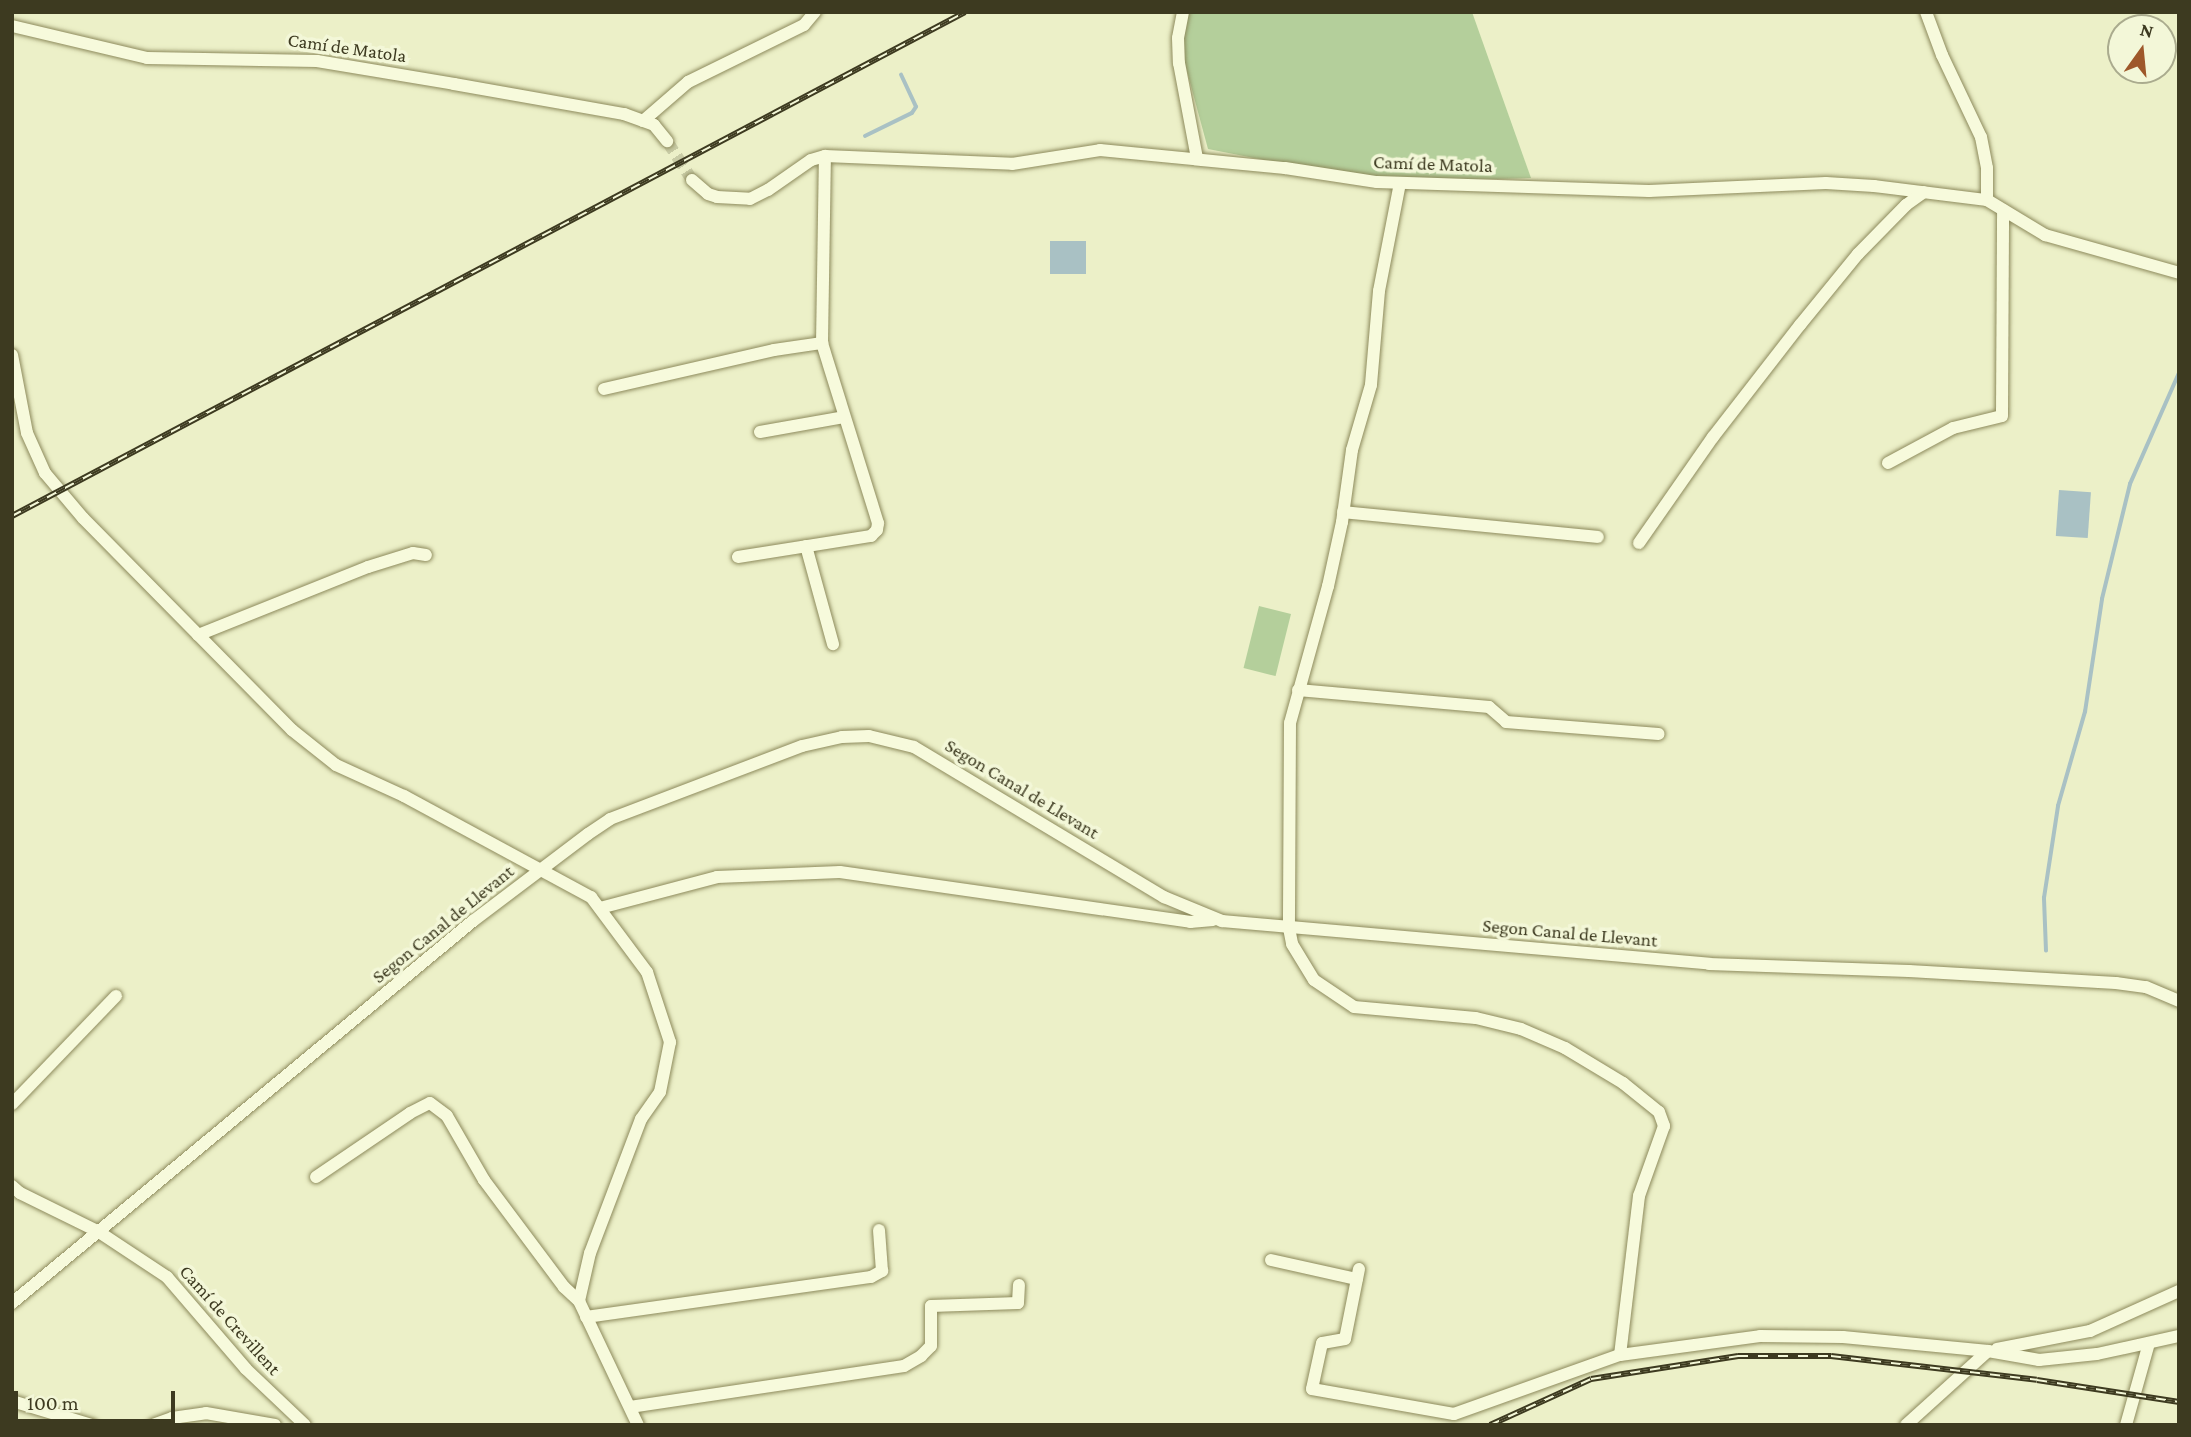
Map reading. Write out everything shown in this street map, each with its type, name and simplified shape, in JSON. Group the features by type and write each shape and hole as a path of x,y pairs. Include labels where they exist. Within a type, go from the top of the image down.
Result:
{"street":[{"path":"643,121 688,82 804,25 815,12"},
{"path":"1183,12 1178,38 1179,63 1197,158"},
{"path":"1926,12 1942,55 1981,137 1987,168 1987,201"},
{"name":"Camí de Matola","path":"12,26 148,58 317,61 602,110 643,121 663,132 667,141"},
{"name":"Camí de Matola","path":"692,180 708,194 750,199 768,190 811,160 825,156 1012,164 1058,154 1100,150 1197,158 1400,183 1649,191 1826,183 1987,201 2045,235 2179,273"},
{"path":"738,556 871,536 877,530 878,523 822,343 825,156"},
{"path":"1400,183 1379,291 1371,385 1352,450 1328,586 1298,690 1289,746 1289,928 1292,944 1314,980 1354,1007 1476,1018 1521,1029 1565,1048 1623,1083 1659,1112 1664,1126 1639,1196 1620,1355"},
{"path":"1639,543 1713,437 1808,315 1858,254 1906,205 1924,192"},
{"path":"1888,463 1953,428 2002,416 2003,210"},
{"path":"604,389 775,350 822,343"},
{"path":"12,355 27,433 45,473 83,518 292,730 336,765 404,796 591,897 647,972 670,1042 660,1092 641,1119 590,1253 579,1301"},
{"path":"760,432 845,416"},
{"path":"1343,512 1598,537"},
{"path":"806,546 833,644"},
{"path":"198,635 368,567 412,553 426,555"},
{"path":"1298,690 1489,707 1506,722 1659,734"},
{"name":"Segon Canal de Llevant","path":"12,1303 473,921 610,819 802,746 842,737 869,736 914,747 1164,897 1217,919 1289,928 1709,964 1909,971 2116,983 2146,987 2179,1002"},
{"path":"600,908 717,877 840,872 1190,922 1217,919"},
{"path":"12,1104 116,996"},
{"path":"316,1177 410,1112 430,1103 447,1116 484,1180 564,1287 579,1301 638,1425"},
{"name":"Camí de Crevillent","path":"12,1186 20,1193 99,1232 167,1277 246,1369 305,1425"},
{"path":"586,1317 871,1277 882,1271 879,1230"},
{"path":"1270,1260 1358,1274 1345,1339 1322,1343 1312,1389 1454,1414 1620,1355 1760,1336 1843,1337 1988,1351 2039,1360 2097,1354 2179,1336"},
{"path":"630,1407 904,1366 931,1346 931,1306 1018,1303 1018,1284"},
{"path":"1906,1425 1988,1351 2090,1331 2179,1291"},
{"path":"2126,1425 2149,1343"},
{"path":"12,1401 92,1425"},
{"path":"153,1425 172,1418 206,1413 275,1425"}],"green space":[{"path":"1188,12 1472,12 1531,178 1377,182 1208,149 1178,38"},
{"path":"1259,606 1291,614 1276,676 1244,668"}],"water":[{"path":"1050,241 1086,241 1086,274 1050,274"},
{"path":"2059,490 2091,492 2088,538 2056,536"}],"waterway":[{"path":"865,136 912,113 916,107 901,75"},
{"path":"2046,951 2044,898 2058,806 2085,712 2102,599 2130,484 2179,373"}],"tunnel":[{"path":"667,141 692,180"}],"railway":[{"path":"12,516 965,12"},
{"path":"1490,1425 1591,1379 1738,1356 1831,1356 2037,1380 2179,1402"}]}
